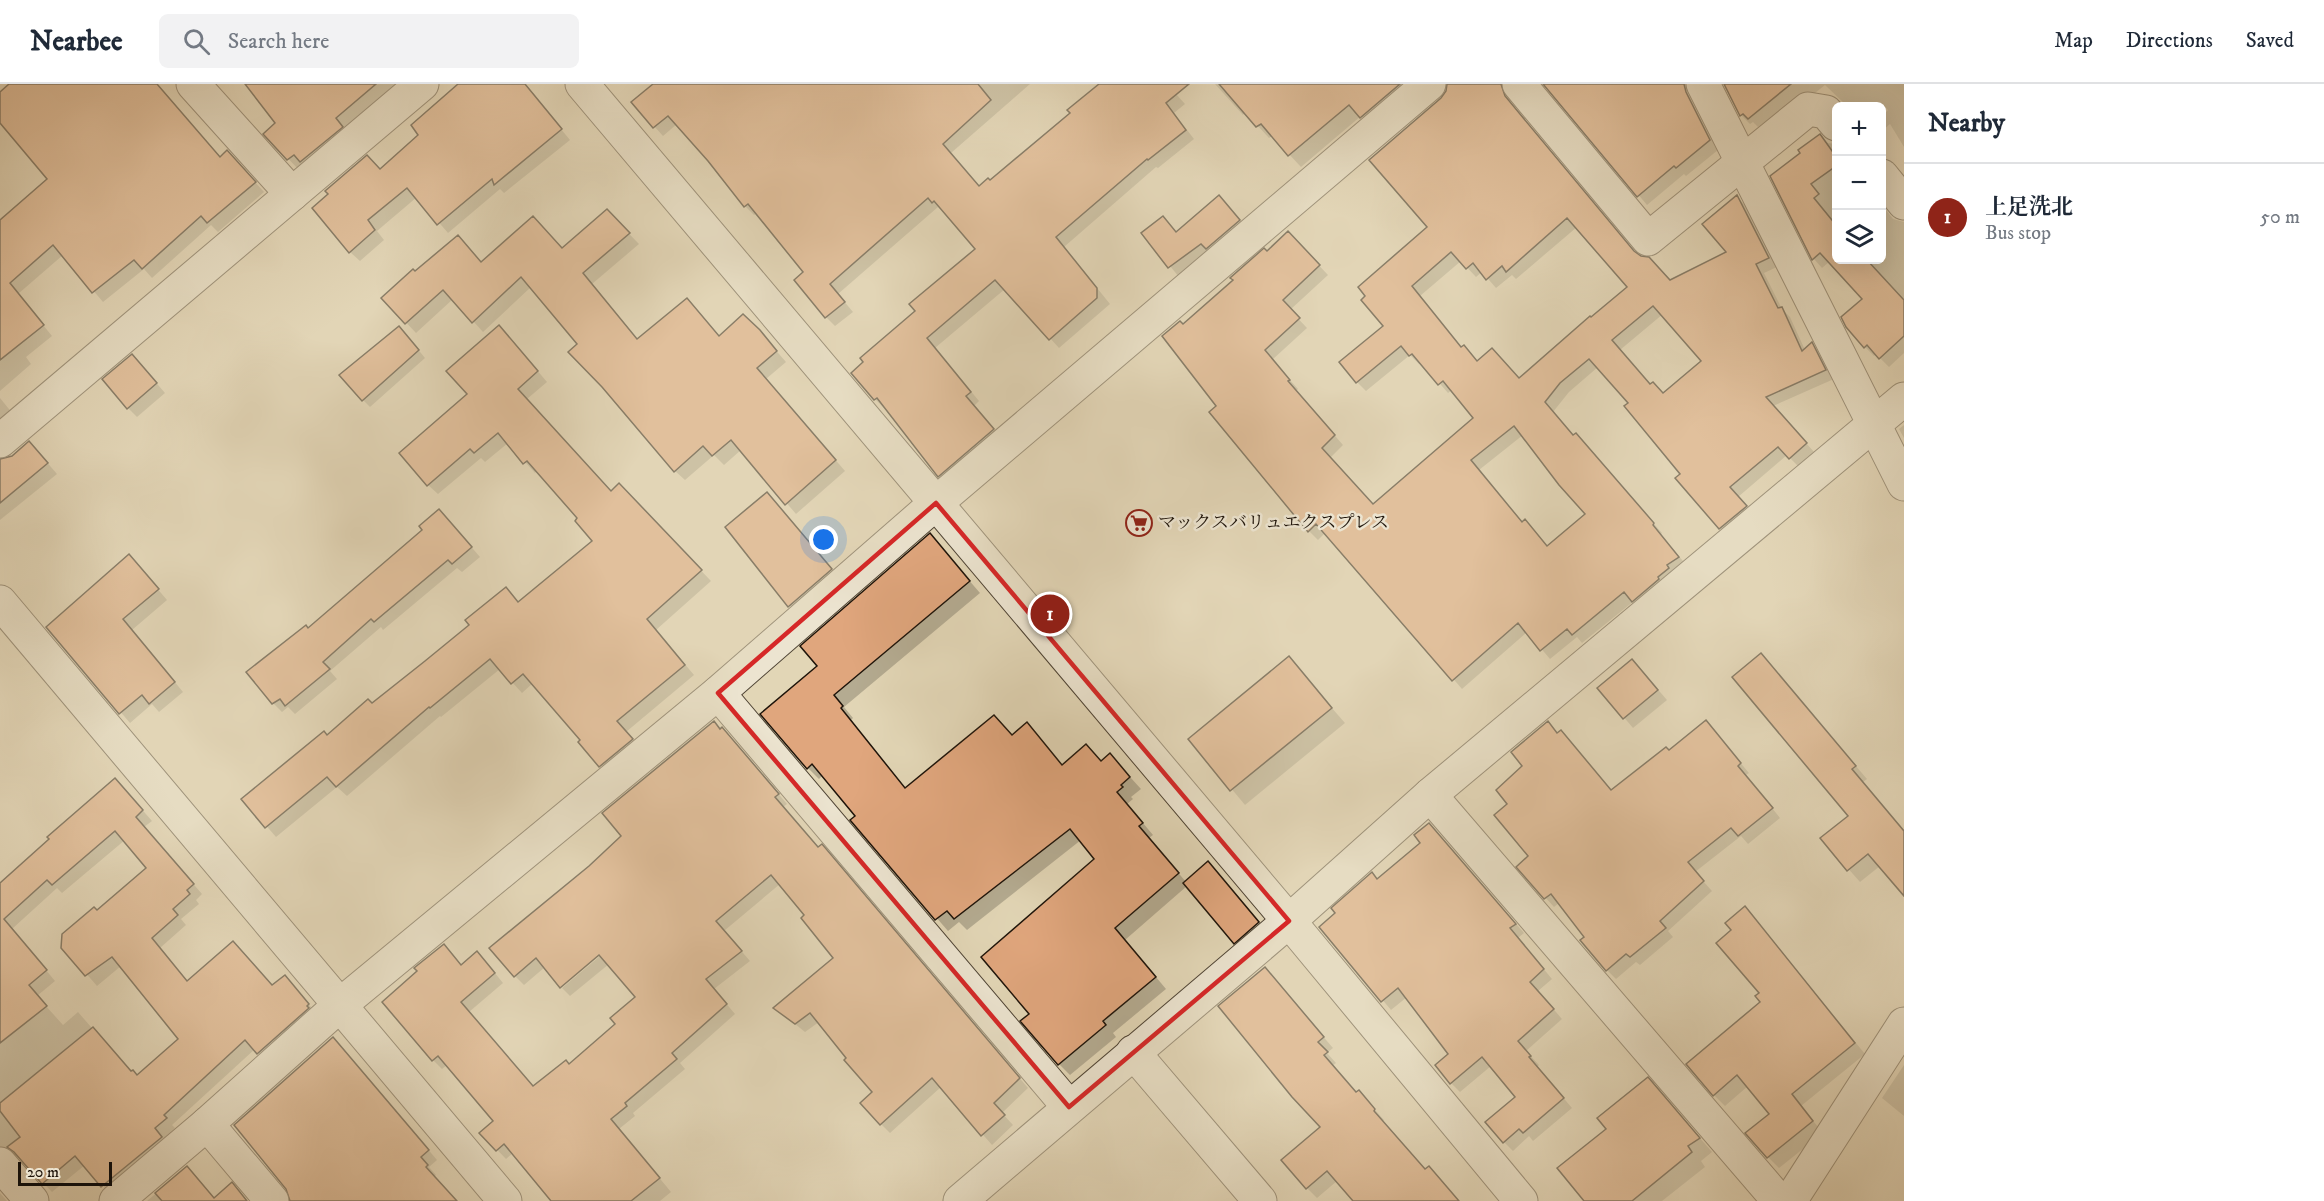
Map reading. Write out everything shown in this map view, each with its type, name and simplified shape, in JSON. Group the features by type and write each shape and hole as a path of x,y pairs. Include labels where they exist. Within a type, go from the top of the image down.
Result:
{"street":[{"path":"193,84 292,194"},
{"path":"0,441 422,84"},
{"path":"582,84 1288,921 1521,1201"},
{"path":"116,1201 207,1124 340,1005 718,693 936,503 1429,84"},
{"path":"1519,84 1648,239 1808,109 1826,112 1832,119"},
{"path":"1703,84 1904,484"},
{"path":"1886,182 1904,202"},
{"path":"960,1201 1288,921 1430,795 1904,399"},
{"path":"0,602 505,1201"},
{"path":"718,693 1070,1107"},
{"path":"1430,795 1779,1201"},
{"path":"1790,1201 1904,1024"},
{"path":"1133,1052 1260,1201"},
{"path":"207,1124 272,1201"},
{"path":"0,1164 32,1201"}],"highlighted area":[{"path":"936,503 1289,921 1069,1107 718,693"}],"building":[{"path":"9,84 157,84 220,157 227,150 256,182 207,223 201,216 142,269 134,260 92,293 53,245 10,283 44,325 0,360 0,220 47,179 0,123 0,92"},
{"path":"245,84 376,84 336,118 343,127 300,162 294,155 287,160 263,134 275,123"},
{"path":"458,84 525,84 562,129 494,185 492,179 437,225 407,188 368,220 375,230 349,253 312,208 328,194 325,191 367,155 380,169 418,135 411,125"},
{"path":"653,84 978,84 991,100 943,144 979,186 988,178 990,180 1070,113 1067,110 1099,84 1189,84 1166,103 1186,130 1147,159 1056,237 1097,288 1097,298 1049,340 995,280 927,338 971,392 966,396 994,429 938,477 877,398 874,400 851,373 863,362 860,358 915,311 909,304 975,249 934,201 932,203 928,198 830,284 845,302 825,318 794,280 803,272 748,204 744,207 708,161 668,116 653,128 631,102"},
{"path":"1219,84 1400,84 1360,118 1349,105 1288,156 1261,124 1256,127"},
{"path":"1447,84 1501,84 1505,96 1634,251 1641,256 1649,257 1670,280 1726,252 1702,224 1737,195 1769,258 1756,264 1778,308 1782,307 1802,351 1812,342 1826,370 1766,397 1807,443 1789,459 1778,447 1730,487 1747,506 1719,529 1675,478 1680,474 1624,406 1628,403 1589,359 1560,383 1545,402 1573,435 1576,433 1654,523 1653,525 1679,557 1667,565 1669,568 1658,577 1659,579 1632,602 1624,592 1572,635 1567,629 1540,651 1518,623 1452,681 1316,524 1308,532 1209,412 1216,406 1162,336 1180,321 1183,324 1233,280 1230,278 1264,248 1267,251 1288,231 1320,265 1283,300 1300,318 1265,350 1290,380 1288,381 1335,435 1322,448 1373,504 1473,418 1443,381 1438,385 1412,354 1409,356 1401,346 1356,383 1339,362 1383,326 1361,300 1365,296 1358,287 1427,227 1369,160 1441,98 1446,91","holes":["1567,218 1627,287 1519,378 1492,348 1477,361 1464,345 1461,347 1412,286 1451,252 1466,269 1473,263 1486,280 1502,266 1506,272","1653,306 1701,361 1663,393 1653,382 1650,384 1612,340","1514,426 1559,485 1585,514 1547,546 1525,519 1522,522 1471,460"]},
{"path":"1543,84 1684,84 1710,140 1637,197"},
{"path":"1724,84 1791,84 1748,119 1743,114 1740,116"},
{"path":"1820,134 1832,151 1832,169 1811,184 1819,194 1814,198 1832,220 1832,264 1871,264 1904,300 1904,336 1879,359 1867,345 1864,348 1846,327 1841,317 1862,299 1820,253 1812,260 1770,176 1800,153 1798,150"},
{"path":"1219,195 1240,220 1206,249 1201,244 1168,268 1141,233 1163,216 1176,232"},
{"path":"607,209 630,233 583,273 637,339 687,298 719,336 743,314 777,351 757,368 836,460 785,505 731,440 712,456 703,446 674,472 602,387 568,352 577,344 521,277 472,323 443,290 405,324 381,298 413,269 415,271 458,235 481,262 533,216 562,248"},
{"path":"499,325 538,371 518,389 611,491 619,483 702,570 647,619 685,665 617,721 633,739 599,767 578,742 580,740 523,674 511,684 490,659 429,707 336,787 327,777 265,828 241,799 324,731 327,735 368,699 372,703 425,661 469,625 465,620 506,587 518,602 592,541 575,521 577,518 527,461 523,464 498,433 474,453 470,449 427,486 399,453 467,394 446,371"},
{"path":"399,326 419,350 362,401 339,375"},
{"path":"132,354 157,383 127,409 102,379"},
{"path":"29,441 48,463 0,503 0,459 12,456"},
{"path":"767,492 832,569 788,607 725,527"},
{"path":"439,509 472,547 452,564 448,560 374,622 371,619 323,662 330,669 285,706 280,699 272,704 246,672 306,625 308,628 422,530 419,526"},
{"path":"930,533 970,581 834,695 843,706 841,708 905,788 994,715 1012,735 1027,722 1062,765 1086,744 1101,761 1110,753 1130,777 1117,792 1143,823 1139,826 1179,873 1115,928 1156,977 1103,1021 1106,1025 1058,1065 1020,1021 1029,1014 981,957 1094,859 1070,829 954,919 947,911 935,920 850,820 855,816 812,764 807,769 760,714 817,666 800,646"},
{"path":"129,554 159,589 123,619 175,682 149,704 142,695 119,714 46,627"},
{"path":"1761,653 1856,766 1852,769 1904,831 1904,896 1868,854 1847,871 1820,838 1848,816 1732,677"},
{"path":"1289,656 1332,708 1230,791 1188,739"},
{"path":"1632,659 1658,690 1623,719 1597,688"},
{"path":"1706,720 1741,763 1738,766 1773,808 1738,836 1731,828 1688,862 1704,881 1660,921 1666,928 1630,957 1626,954 1606,971 1580,940 1584,937 1551,894 1544,899 1516,867 1528,856 1494,815 1507,804 1496,790 1522,766 1511,752 1548,721 1557,733 1561,730 1611,790 1666,747 1669,750"},
{"path":"714,721 720,729 722,727 779,794 775,797 818,847 822,844 1020,1078 994,1103 1005,1115 981,1136 932,1078 880,1125 860,1103 872,1092 844,1060 846,1058 810,1013 795,1024 773,1008 833,958 801,918 804,915 771,875 716,921 742,951 706,979 727,1004 672,1053 677,1059 625,1103 627,1106 611,1119 660,1178 631,1201 551,1201 504,1144 496,1151 479,1133 493,1121 438,1056 432,1061 382,1002 417,971 414,968 444,944 461,965 477,951 495,973 461,1002 533,1086 566,1060 569,1064 615,1024 610,1018 635,997 599,955 560,988 536,958 514,977 489,948 589,866 621,836 602,813"},
{"path":"115,778 143,810 136,817 194,884 187,890 190,894 173,909 178,915 152,938 187,981 233,941 272,985 285,975 309,1004 307,1006 309,1008 257,1054 245,1040 164,1115 167,1118 155,1128 162,1137 101,1187 75,1156 42,1184 7,1147 20,1137 0,1111 0,1103 93,1027 137,1075 178,1039 112,957 85,976 61,948 62,934 94,907 97,910 146,868 115,831 52,885 47,880 4,919 47,970 29,985 47,1006 0,1043 0,883 49,839 47,837"},
{"path":"1429,823 1516,924 1510,928 1544,969 1530,982 1554,1009 1518,1041 1564,1098 1523,1133 1519,1129 1503,1143 1485,1122 1515,1097 1482,1057 1450,1084 1435,1065 1448,1054 1398,988 1381,1002 1319,927 1335,913 1331,908 1372,872 1377,879 1420,843 1414,835"},
{"path":"1208,861 1259,922 1234,944 1183,883"},
{"path":"1745,906 1855,1043 1792,1094 1813,1121 1767,1158 1745,1133 1769,1114 1737,1075 1713,1096 1686,1064 1760,1002 1755,996 1759,993 1716,943 1731,930 1725,923"},
{"path":"1265,967 1324,1037 1318,1042 1328,1052 1324,1055 1356,1092 1359,1090 1375,1109 1374,1111 1425,1169 1429,1166 1459,1201 1353,1201 1327,1171 1306,1189 1281,1160 1320,1127 1292,1097 1218,1006"},
{"path":"333,1037 429,1150 421,1157 428,1165 426,1167 457,1201 290,1201 286,1189 234,1125"},
{"path":"1648,1077 1700,1138 1688,1146 1692,1152 1632,1201 1584,1201 1557,1168 1606,1129 1597,1118"},
{"path":"187,1166 214,1198 232,1182 247,1201 162,1201 155,1193"}],"place":[{"name":"マックスバリュエクスプレス","path":"1139,523"},
{"name":"上足洗北","path":"1050,614"}]}
